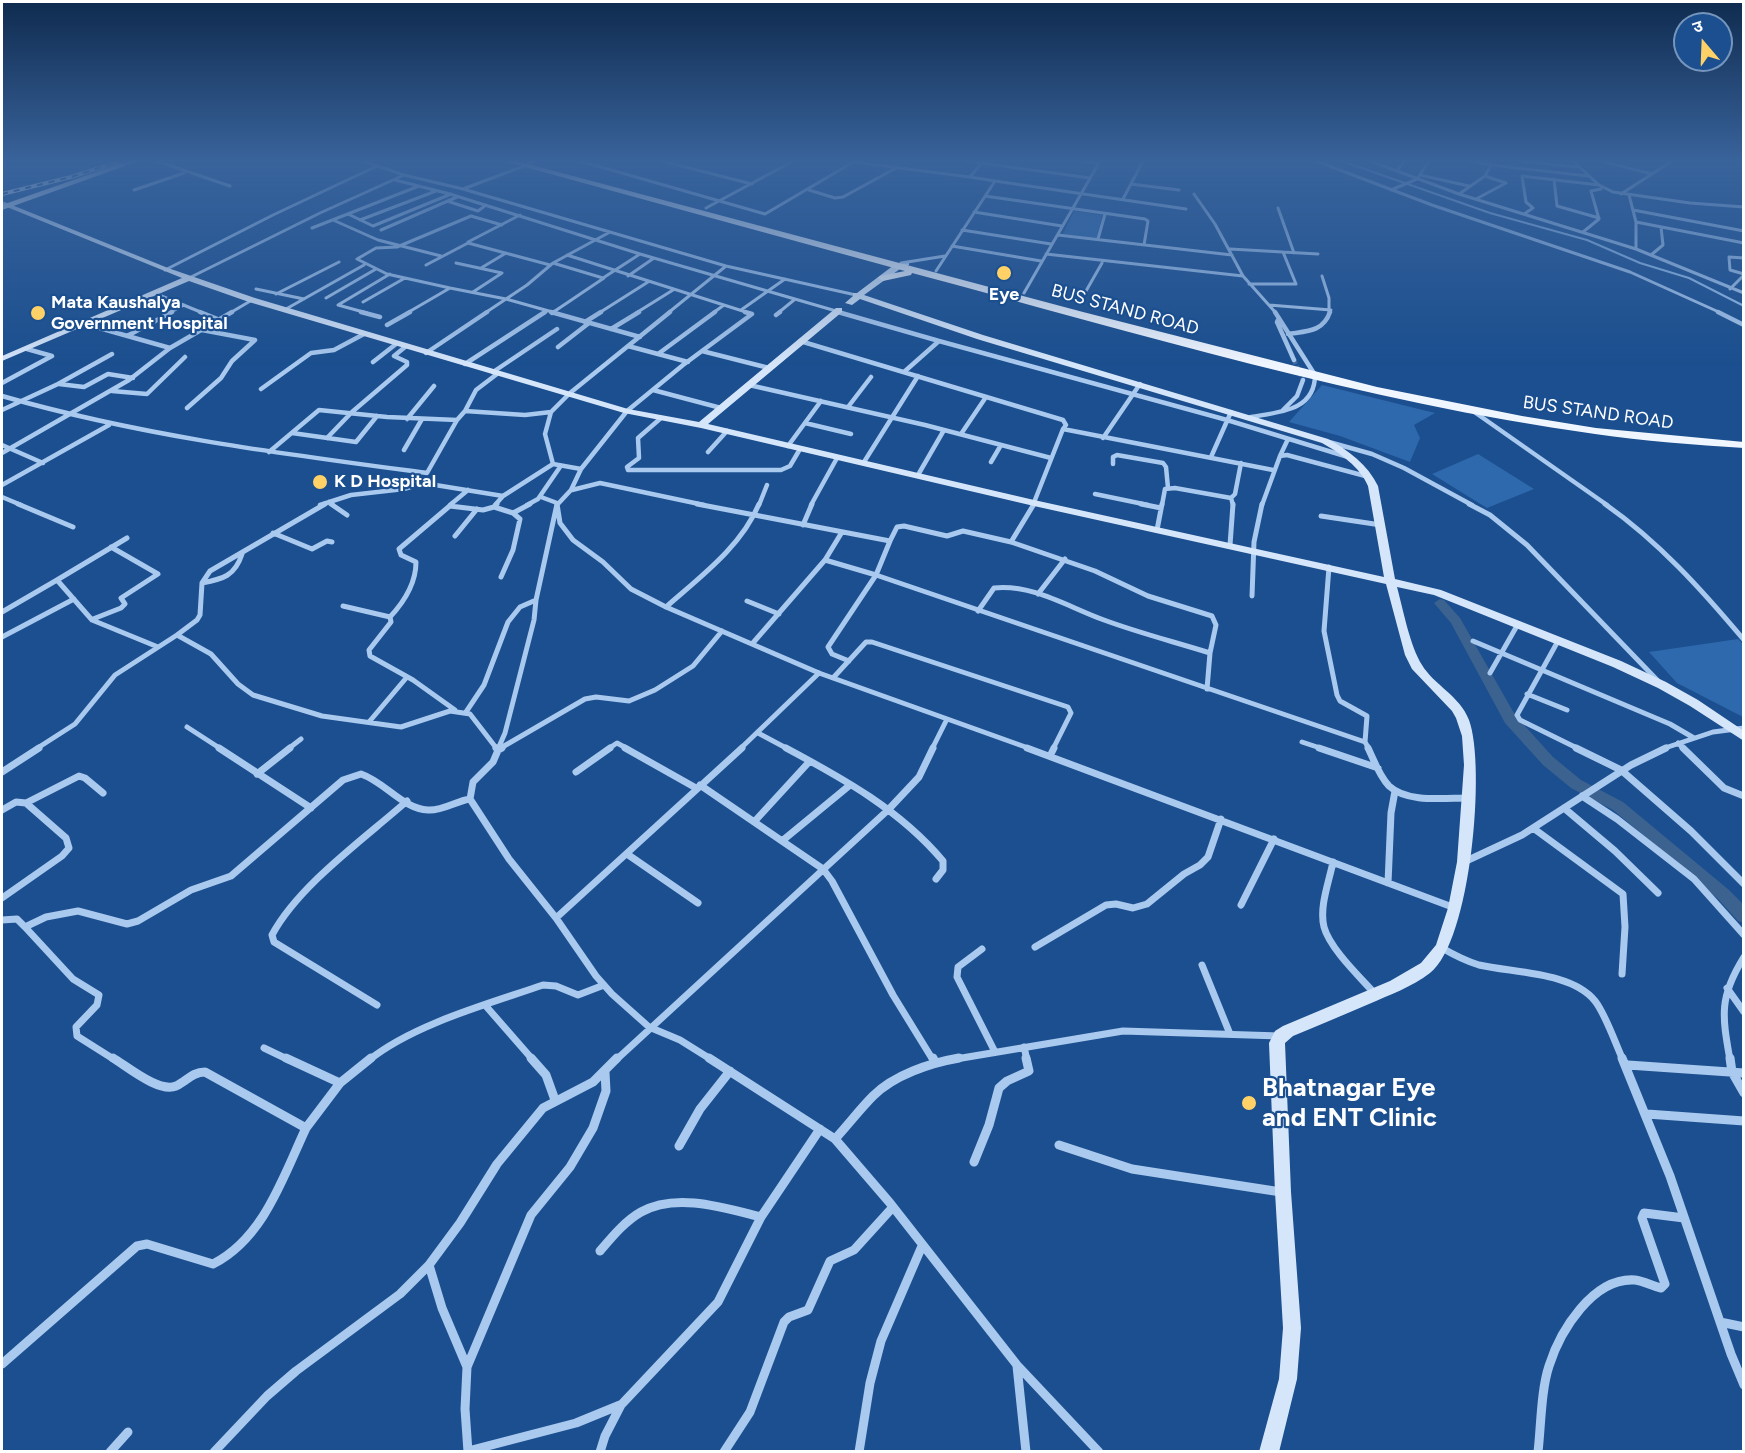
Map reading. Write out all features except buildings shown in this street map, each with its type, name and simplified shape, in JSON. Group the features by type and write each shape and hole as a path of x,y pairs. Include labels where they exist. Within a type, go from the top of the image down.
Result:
{"main road":[{"name":"BUS STAND ROAD","path":"755,229 864,259 936,271 1024,292 1388,385 1542,416 1655,430 1743,436"},
{"name":"BUS STAND ROAD","path":"776,229 899,265 917,273 1406,398 1605,433 1683,442 1743,445"},
{"path":"864,259 872,270 873,279"},
{"path":"883,278 917,273"}],"street":[{"path":"62,229 165,270 252,300 627,411 701,425 1034,503 1437,592 1662,685 1694,703 1743,737"},
{"path":"165,270 246,229"},
{"path":"2,359 189,278 288,229"},
{"path":"352,229 372,238 442,256"},
{"path":"440,229 401,245 376,248 357,259 364,266 390,274 506,299 640,337"},
{"path":"426,265 495,229"},
{"path":"562,229 794,300 1134,395 1229,416 1251,417 1301,406 1315,387 1315,375 1279,318 1243,276 1218,229"},
{"path":"599,229 726,266 857,294 980,337 1140,384 1288,439 1351,458"},
{"path":"1024,292 1061,229"},
{"path":"1098,239 1101,229"},
{"path":"1144,244 1146,229"},
{"path":"1285,229 1294,253"},
{"path":"1503,229 1678,293 1743,325"},
{"path":"1573,229 1636,249 1743,293"},
{"path":"1583,232 1587,229"},
{"path":"1636,229 1636,249"},
{"path":"1651,255 1663,245 1662,229"},
{"path":"1666,229 1743,243"},
{"path":"936,271 962,230 1051,244"},
{"path":"426,353 506,299 551,264 610,232"},
{"path":"1058,235 1232,255"},
{"path":"468,243 605,278"},
{"path":"952,246 1041,261"},
{"path":"1230,249 1318,254"},
{"path":"1250,284 1296,284 1283,252"},
{"path":"480,268 506,253"},
{"path":"552,313 640,254"},
{"path":"1046,254 1102,263 1127,263 1243,276"},
{"path":"567,255 752,314 627,411 581,469 572,490"},
{"path":"849,303 873,279 899,265 944,257"},
{"path":"1730,289 1743,275 1730,270 1729,257 1743,258"},
{"path":"628,276 654,258"},
{"path":"276,294 339,262"},
{"path":"456,263 502,274 473,292"},
{"path":"1086,291 1102,263"},
{"path":"857,294 899,265"},
{"path":"286,309 364,266"},
{"path":"553,464 545,434 551,412 570,393 726,266"},
{"path":"326,298 376,270"},
{"path":"380,317 338,305 390,274"},
{"path":"1288,334 1319,328 1331,310 1331,298 1322,276"},
{"path":"363,302 405,278"},
{"path":"741,310 785,279"},
{"path":"334,282 377,293"},
{"path":"558,346 587,322 648,282"},
{"path":"387,325 450,288"},
{"path":"256,289 304,299"},
{"path":"611,329 673,290"},
{"path":"154,293 220,320"},
{"path":"2,453 132,378 170,348 252,300"},
{"path":"776,315 794,300"},
{"path":"127,336 184,305"},
{"path":"658,354 724,305"},
{"path":"1269,305 1331,310"},
{"path":"465,364 546,311"},
{"path":"701,425 837,311"},
{"path":"1279,318 1278,328 1294,360"},
{"path":"85,324 170,348"},
{"path":"423,483 476,390 495,373 558,329"},
{"path":"187,408 221,378 232,361 255,340 202,330"},
{"path":"261,389 311,353 334,350 364,334"},
{"path":"800,341 1063,420 1066,424 1034,503 1011,542"},
{"path":"904,372 939,341"},
{"path":"373,362 401,345"},
{"path":"327,438 352,412 407,365 407,362 394,356 401,345"},
{"path":"628,346 688,362"},
{"path":"2,383 52,356 27,349"},
{"path":"702,351 768,368"},
{"path":"2,410 58,384 112,354"},
{"path":"111,390 147,394 185,357"},
{"path":"58,384 84,387 108,374 132,378"},
{"path":"864,462 918,376"},
{"path":"848,407 871,377"},
{"path":"1282,412 1297,396 1303,380"},
{"path":"1103,438 1140,384"},
{"path":"749,385 893,417 1051,458"},
{"path":"407,419 434,386"},
{"path":"653,390 721,408"},
{"path":"2,396 66,416 110,425 269,452 428,473"},
{"path":"961,434 986,397"},
{"path":"788,446 822,401"},
{"path":"269,452 319,410 407,419 457,420"},
{"path":"465,411 525,416 551,412"},
{"path":"1473,411 1637,526 1697,584 1743,640"},
{"path":"292,433 356,442 377,416"},
{"path":"1211,457 1229,416"},
{"path":"1251,417 1372,454 1404,468 1490,516 1527,545 1662,685"},
{"path":"661,418 638,438 639,458 628,465 628,470 781,470 788,468 800,449"},
{"path":"404,450 422,419"},
{"path":"805,423 851,434"},
{"path":"2,486 110,425"},
{"path":"1063,429 1273,470"},
{"path":"918,476 944,430"},
{"path":"708,452 727,431"},
{"path":"1252,596 1251,562 1262,507 1273,470 1288,439"},
{"path":"835,1139 874,1095 887,1085 934,1062 1123,1031 1280,1036 1376,995 1426,968 1442,948 1455,908 1464,862 1470,765 1468,736 1462,717 1418,669 1411,655 1390,581 1381,525 1369,477 1351,458 1324,441"},
{"path":"2,445 43,463"},
{"path":"992,462 1001,445"},
{"path":"1113,464 1113,457 1121,454 1161,462 1166,467 1167,488 1164,492 1157,530"},
{"path":"1280,456 1287,455 1369,477"},
{"path":"803,525 813,500 837,458"},
{"path":"1230,546 1234,507 1232,498 1235,494 1241,463"},
{"path":"553,464 581,469"},
{"path":"494,507 503,496 553,464"},
{"path":"513,513 541,496 560,467"},
{"path":"2,772 75,724 115,675 197,620 202,583 210,571 242,554 273,532 329,502 357,493 397,490 423,483 503,496"},
{"path":"890,541 754,516 600,483 572,490 556,503 529,644 498,750 493,762 473,782 470,799 509,859 556,918 604,985 649,1027 680,1040 835,1139 893,1207 1017,1365 1099,1452"},
{"path":"666,607 726,553 754,516 767,485"},
{"path":"1167,488 1232,498"},
{"path":"468,490 399,549 401,555 416,562 416,568 406,595 368,653 372,658 407,677 456,710 470,714 498,750"},
{"path":"1095,494 1161,508"},
{"path":"541,496 556,503"},
{"path":"2,497 73,527"},
{"path":"329,502 347,515"},
{"path":"556,503 560,523 573,540 603,562 631,589 666,607 819,673 1221,819 1455,908"},
{"path":"450,506 477,509 494,507 513,513 520,519 513,550 501,577"},
{"path":"455,536 477,509"},
{"path":"1321,516 1381,525"},
{"path":"849,661 832,654 828,647 876,575 897,527 903,526 947,536 963,531 1011,542 1065,559 1148,596 1212,616 1216,625 1210,653 1207,689"},
{"path":"273,532 306,548 312,549 327,541 332,542"},
{"path":"752,644 825,560 842,532"},
{"path":"2,612 127,538"},
{"path":"92,620 121,608 125,604 121,598 158,574 155,570 111,547"},
{"path":"202,583 232,575 239,567 242,554"},
{"path":"1038,594 1065,559"},
{"path":"825,560 876,575 1365,742"},
{"path":"1329,567 1324,631 1337,696 1340,701 1367,716 1365,742 1378,768 1395,791 1413,797 1468,798"},
{"path":"57,580 92,620 158,647"},
{"path":"978,611 991,591 997,587 1038,594 1100,619 1210,653"},
{"path":"2,637 74,599"},
{"path":"466,712 484,685 508,622 520,607 536,600"},
{"path":"747,601 779,614"},
{"path":"343,606 390,617"},
{"path":"1490,673 1518,624"},
{"path":"498,750 585,699 596,697 629,701 655,690 693,666 723,631"},
{"path":"177,635 211,654 238,684 253,694 322,716 407,727 456,710"},
{"path":"1473,641 1670,724 1694,738"},
{"path":"1558,641 1527,694 1517,715 1520,720 1622,770 1691,831 1743,884"},
{"path":"833,678 866,642 872,642 1068,707 1070,717 1050,756"},
{"path":"556,918 758,733 819,673"},
{"path":"369,722 407,677"},
{"path":"1527,694 1567,710"},
{"path":"214,1452 267,1396 296,1371 400,1294 429,1265 460,1223 497,1164 543,1107 580,1091 605,1072 649,1027 888,810 919,777 947,719"},
{"path":"187,727 311,808"},
{"path":"1464,862 1533,828 1641,758 1694,738 1743,728"},
{"path":"758,733 850,785 905,820 943,861 943,870 936,879"},
{"path":"257,774 301,739"},
{"path":"1302,742 1378,768"},
{"path":"576,772 617,743 698,787 823,869 893,995 934,1062"},
{"path":"1678,743 1724,788 1743,796"},
{"path":"754,822 809,762"},
{"path":"25,927 46,917 78,911 128,924 138,921 191,890 231,876 343,780 354,774 366,777 418,808 435,810 470,799"},
{"path":"2,810 16,802 26,803 78,776 85,778 103,793"},
{"path":"782,841 850,785"},
{"path":"1388,883 1395,791"},
{"path":"1582,796 1626,826 1694,879 1743,935"},
{"path":"377,1005 274,942 272,936 279,921 299,899 407,801"},
{"path":"2,898 62,856 69,848 66,838 26,803"},
{"path":"1564,808 1615,851 1658,893"},
{"path":"1035,947 1106,905 1116,904 1133,908 1152,901 1184,874 1205,861 1221,819"},
{"path":"1533,828 1623,894 1625,927 1622,974"},
{"path":"1241,905 1274,839"},
{"path":"627,854 698,903"},
{"path":"1333,862 1324,912 1324,928 1376,995"},
{"path":"2,920 17,919 73,979 99,995 97,1005 76,1027 77,1036 162,1088 171,1089 180,1086 193,1074 205,1072 306,1128"},
{"path":"1442,948 1451,956 1469,963 1523,972 1586,990 1596,1002 1628,1065 1647,1114 1743,1385"},
{"path":"981,949 958,967 957,977 995,1052"},
{"path":"1743,957 1730,979 1724,1001 1724,1025 1731,1072 1743,1093"},
{"path":"1202,965 1230,1034"},
{"path":"2,1364 137,1246 147,1244 213,1264 231,1256 258,1224 306,1128 340,1083 389,1044 485,1005 543,985 556,986 578,995 604,985"},
{"path":"1727,988 1743,1012"},
{"path":"485,1005 546,1075 555,1100"},
{"path":"1269,1452 1288,1379 1292,1328 1275,1051 1280,1036"},
{"path":"974,1162 989,1125 999,1088 1007,1081 1029,1071 1024,1047"},
{"path":"264,1048 340,1083"},
{"path":"1628,1065 1743,1073"},
{"path":"679,1146 700,1109 730,1071"},
{"path":"605,1072 606,1091 593,1128 570,1167 531,1215 467,1367 465,1409 468,1451 576,1423 621,1405"},
{"path":"1647,1114 1743,1121"},
{"path":"600,1452 605,1436 621,1405 718,1302 761,1217 820,1129"},
{"path":"1059,1145 1132,1169 1283,1192"},
{"path":"600,1251 628,1221 654,1206 702,1205 761,1217"},
{"path":"724,1452 750,1412 784,1322 789,1317 808,1310 830,1261 854,1250 893,1207"},
{"path":"1538,1452 1548,1368 1552,1356 1577,1312 1605,1289 1620,1282 1633,1280 1661,1288 1665,1284 1642,1218 1644,1213 1651,1212 1684,1218"},
{"path":"859,1452 870,1383 880,1341 922,1246"},
{"path":"429,1265 442,1308 467,1367"},
{"path":"1720,1322 1743,1327"},
{"path":"1017,1365 1026,1452"},
{"path":"110,1452 128,1432"}],"shaded area":[{"path":"1065,229 1099,229 1097,238 1063,234"},
{"path":"1322,385 1435,413 1414,425 1420,438 1410,462 1340,436 1289,422"},
{"path":"1478,454 1534,489 1487,508 1432,474"},
{"path":"1738,639 1743,644 1743,717 1677,683 1649,652"}],"waterway":[{"path":"1547,229 1587,240 1640,263 1689,278 1744,306"},
{"path":"1440,603 1456,621 1510,719 1548,761 1576,784 1618,806 1683,859 1744,916"}],"tunnel":[{"path":"1294,360 1303,380"}],"place":[{"name":"Eye","path":"1004,273"},
{"name":"Mata Kaushalya Government Hospital","path":"38,313"},
{"name":"K D Hospital","path":"320,482"},
{"name":"Bhatnagar Eye and ENT Clinic","path":"1249,1103"}]}
